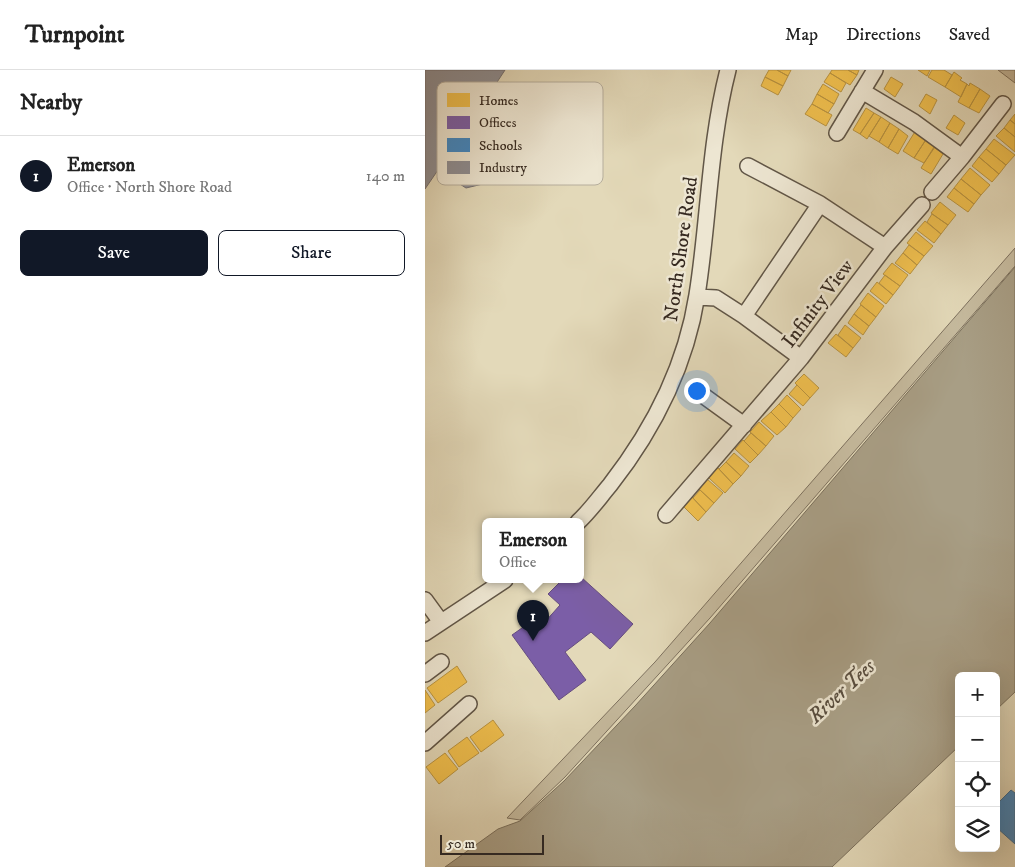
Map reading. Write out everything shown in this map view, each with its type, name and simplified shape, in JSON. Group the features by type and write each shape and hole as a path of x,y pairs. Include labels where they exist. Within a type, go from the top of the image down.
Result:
{"street":[{"name":"North Shore Road","path":"581,518 624,467 651,426 668,392 686,344 697,297 717,122 728,70"},
{"path":"837,132 875,70"},
{"path":"862,92 914,122 962,157"},
{"path":"932,192 1003,104"},
{"path":"748,166 820,204 885,247"},
{"path":"744,316 820,204"},
{"name":"Infinity View","path":"666,515 801,358 885,247 922,205"},
{"path":"697,297 716,298 801,358"},
{"path":"697,391 743,425"},
{"path":"425,633 500,583"},
{"path":"425,600 441,622"},
{"path":"425,674 441,662"},
{"path":"426,739 469,704"}],"shaded area":[{"path":"998,70 1015,70 1015,83"},
{"path":"1015,248 1015,266 710,618 565,777 520,820 507,818 655,662"}],"water":[{"name":"River Tees","path":"1015,267 1015,692 1000,706 1000,672 955,672 955,750 832,867 445,867 498,829 520,821 564,781 710,623"}],"building: Homes":[{"path":"769,70 777,70 788,76 783,86 765,77"},
{"path":"777,70 791,70 788,76"},
{"path":"832,70 848,70 857,75 850,85 830,73"},
{"path":"848,70 859,70 857,75"},
{"path":"918,70 930,70 927,76"},
{"path":"932,70 944,70 952,75 945,87 928,77"},
{"path":"954,72 962,78 960,80 967,84 961,97 945,87"},
{"path":"830,73 846,83 841,92 824,82"},
{"path":"765,77 783,86 778,95 761,86"},
{"path":"891,77 903,84 895,97 884,89"},
{"path":"970,83 980,89 969,108 958,102 967,84 969,86"},
{"path":"823,84 839,94 834,104 817,94"},
{"path":"980,89 990,96 979,113 969,108"},
{"path":"817,94 834,104 828,113 812,104"},
{"path":"926,94 937,100 930,114 919,106"},
{"path":"812,104 832,115 826,126 805,114"},
{"path":"866,108 874,113 860,134 853,130"},
{"path":"874,113 881,117 867,139 860,134"},
{"path":"1015,114 1015,124 1010,120"},
{"path":"954,115 965,123 958,135 946,128"},
{"path":"881,117 890,123 879,142 869,136"},
{"path":"1010,120 1015,124 1015,137 1004,128"},
{"path":"890,123 899,129 888,148 879,142"},
{"path":"1004,128 1015,137 1015,152 996,136"},
{"path":"899,129 908,136 898,154 888,148"},
{"path":"916,130 927,138 914,158 903,151"},
{"path":"927,138 937,144 924,163 914,158"},
{"path":"994,139 1015,155 1006,165 986,149"},
{"path":"934,147 943,154 931,174 921,168"},
{"path":"986,149 1006,165 999,174 979,157"},
{"path":"979,157 999,174 992,182 972,166"},
{"path":"970,168 990,185 981,195 961,179"},
{"path":"961,179 981,195 974,204 954,188"},
{"path":"954,188 974,204 968,212 947,197"},
{"path":"940,202 956,215 948,225 931,213"},
{"path":"932,214 948,225 941,234 927,222"},
{"path":"925,221 941,234 934,243 917,230"},
{"path":"916,232 933,246 924,256 907,243"},
{"path":"909,245 924,256 917,265 903,253"},
{"path":"903,253 917,265 910,274 895,263"},
{"path":"892,263 908,275 900,286 883,274"},
{"path":"885,275 900,286 893,295 879,283"},
{"path":"877,282 893,295 886,304 870,291"},
{"path":"868,293 884,306 876,317 860,304"},
{"path":"861,305 876,317 869,326 854,314"},
{"path":"854,314 869,326 863,335 848,323"},
{"path":"845,325 861,338 853,348 838,335"},
{"path":"836,334 853,348 846,357 828,343"},
{"path":"804,374 819,388 810,398 795,383"},
{"path":"797,385 810,398 803,406 789,394"},
{"path":"787,395 801,409 793,418 779,404"},
{"path":"779,404 793,418 786,427 771,412"},
{"path":"771,412 786,427 777,435 761,421"},
{"path":"759,422 774,436 766,446 750,432"},
{"path":"751,433 766,446 758,455 744,441"},
{"path":"743,440 758,455 750,463 735,449"},
{"path":"734,453 749,466 741,476 726,462"},
{"path":"726,462 741,476 733,484 719,469"},
{"path":"717,467 733,484 725,493 709,478"},
{"path":"707,479 723,493 714,503 699,489"},
{"path":"700,490 714,503 706,512 693,498"},
{"path":"691,496 706,512 698,521 683,506"},
{"path":"457,666 467,682 438,703 427,688"},
{"path":"425,690 435,705 425,713"},
{"path":"493,720 504,735 481,752 470,737"},
{"path":"467,737 479,753 459,767 448,751"},
{"path":"445,753 458,769 439,784 426,767"}],"building: Offices":[{"path":"584,580 633,624 610,649 591,632 565,652 586,680 559,700 512,635 539,616 544,623 560,605 548,594 559,583 584,583"}],"building: Schools":[{"path":"1011,790 1015,793 1015,844 1000,831 1000,801"}],"building: Industry":[{"path":"425,70 505,70 497,82 437,82 437,171 425,189"},
{"path":"461,185 479,185 466,188"}],"place":[{"name":"Emerson","path":"533,641"}]}
